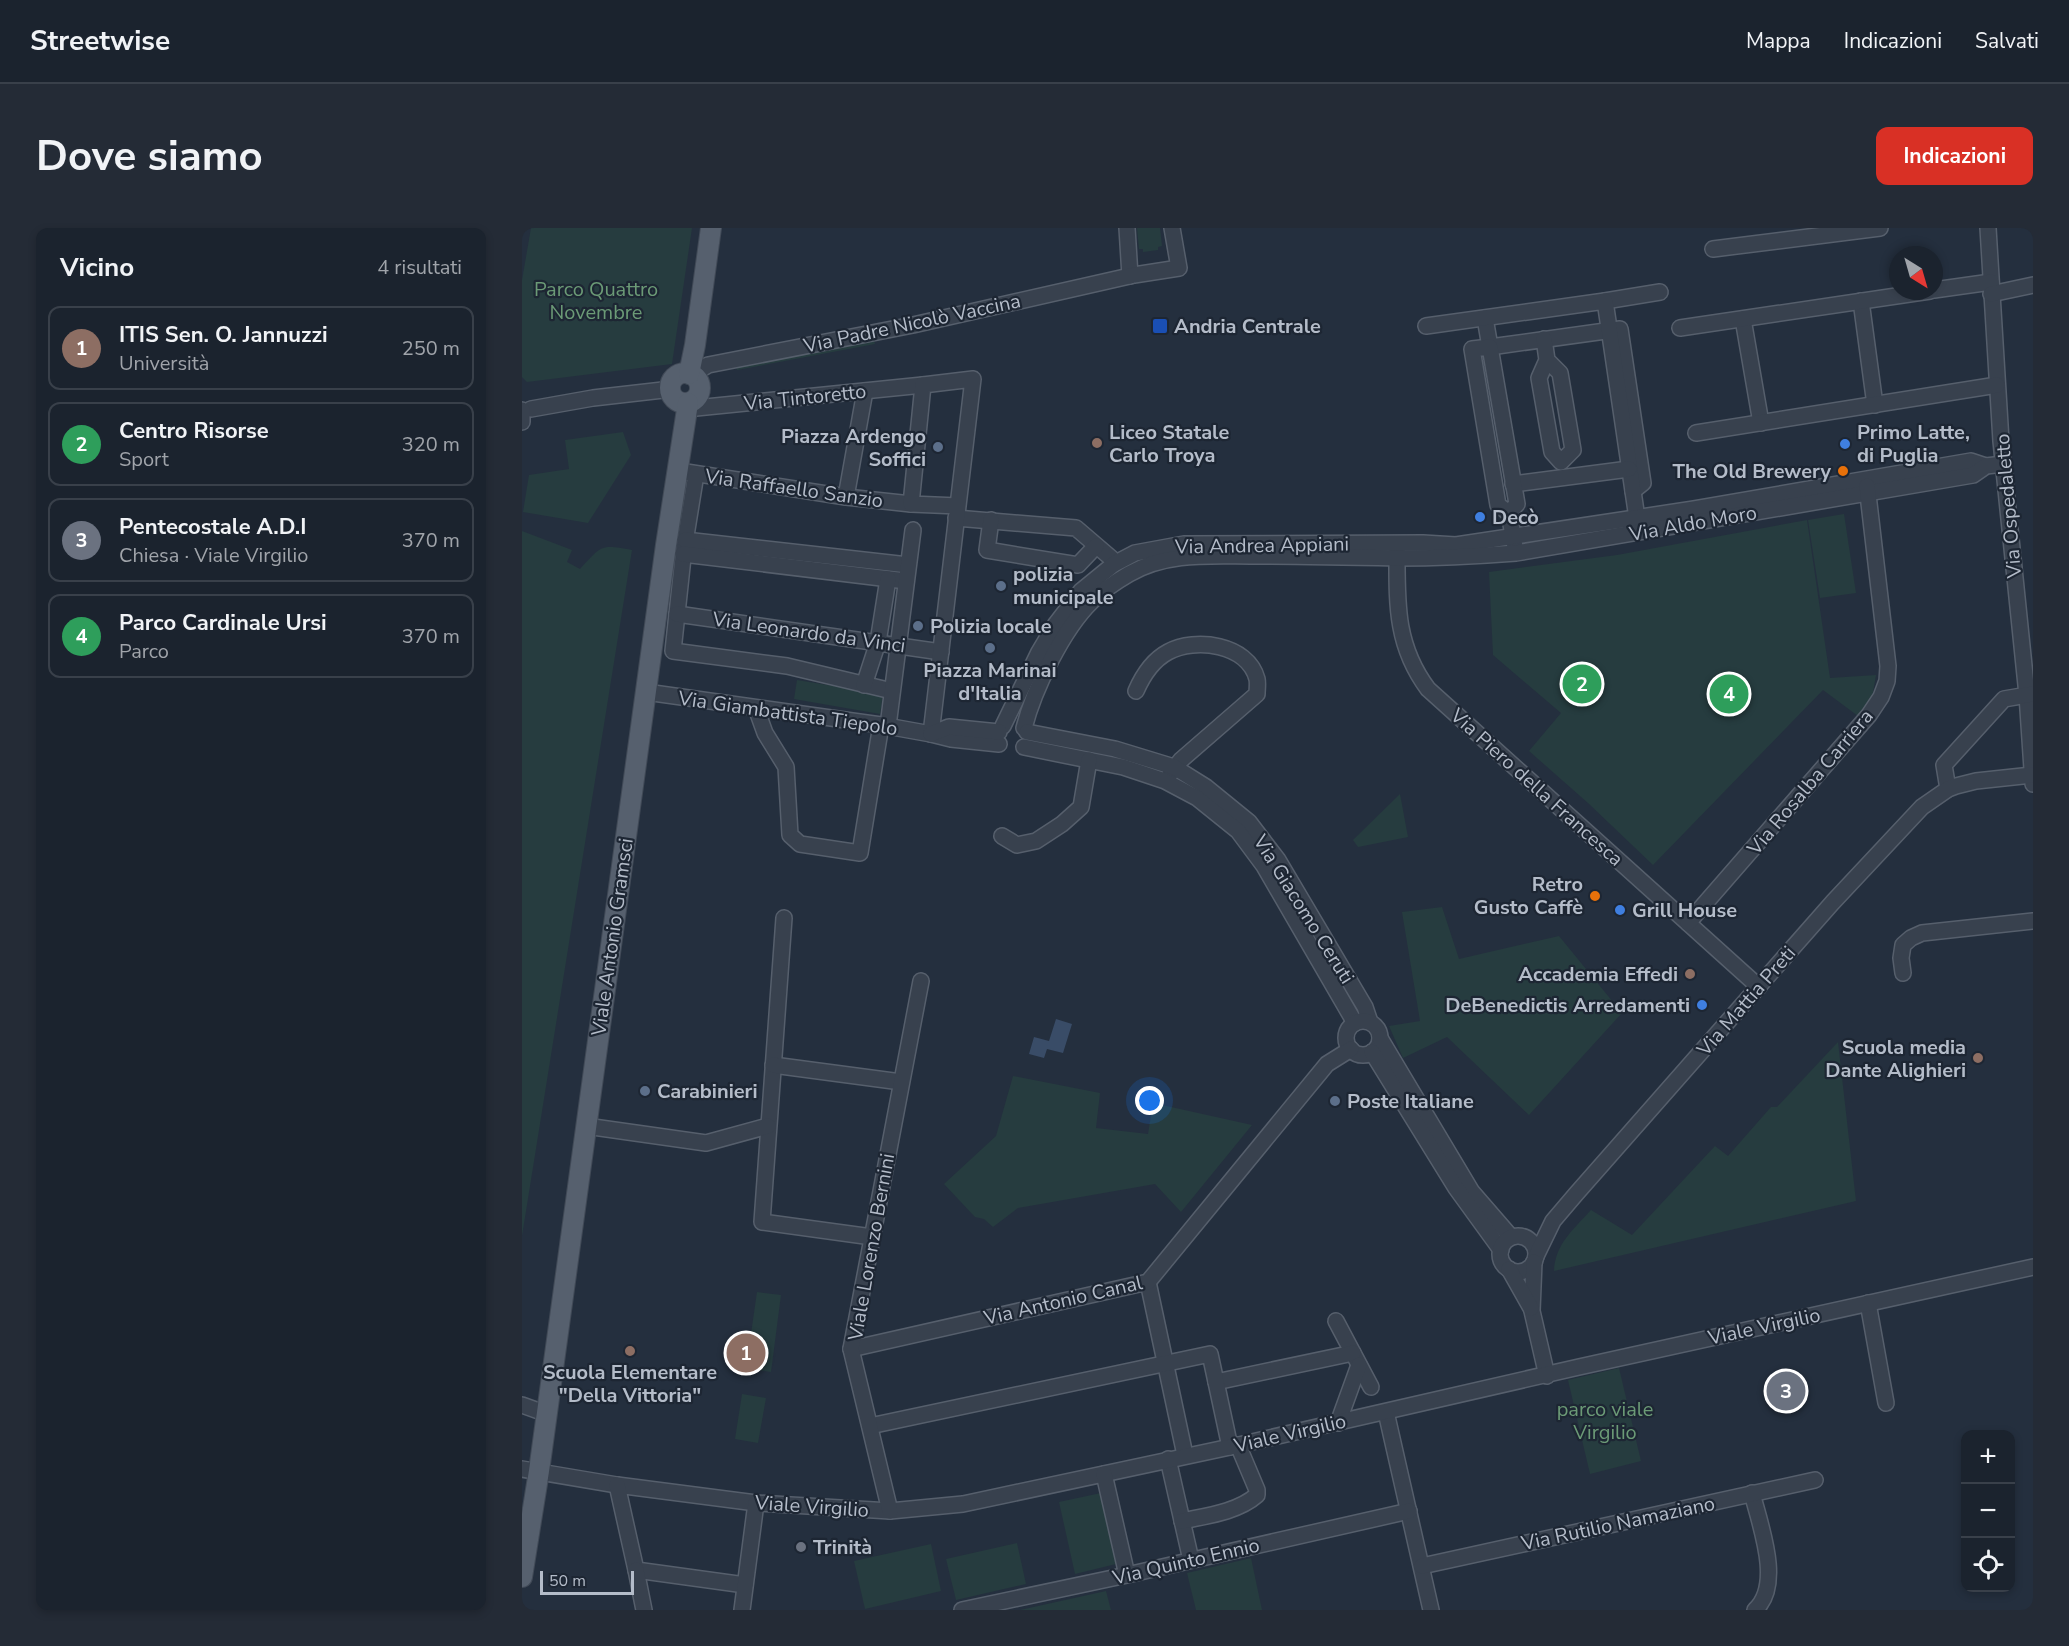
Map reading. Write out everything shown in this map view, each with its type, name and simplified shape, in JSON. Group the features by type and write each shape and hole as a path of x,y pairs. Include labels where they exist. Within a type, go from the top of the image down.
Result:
{"main road":[{"path":"675,396 675,376 684,373 692,375 711,228"},
{"name":"Viale Antonio Gramsci","path":"522,1577 531,1470 547,1414 646,692 679,547 687,472 675,396 695,398 699,390 692,375"}],"street":[{"path":"1127,228 1132,275"},
{"name":"Via Padre Nicolò Vaccina","path":"692,375 708,365 913,326 1132,275 1179,268 1172,228"},
{"path":"1713,249 1880,228"},
{"name":"Via Ospedaletto","path":"1988,228 2003,464 2030,694 2032,779"},
{"path":"1943,290 2033,285"},
{"path":"1426,326 1660,292"},
{"path":"1680,328 1889,297"},
{"path":"1605,301 1638,525"},
{"path":"1861,301 1875,405"},
{"path":"1485,318 1517,504 1509,513"},
{"path":"1743,319 1761,423"},
{"path":"1515,545 1509,513 1498,505 1473,349 1620,329 1643,483 1633,491"},
{"path":"1544,339 1547,360 1539,378 1552,452 1562,470"},
{"path":"1547,360 1560,373 1573,450 1562,470"},
{"path":"931,734 941,652 957,512 973,379 923,385 911,504 957,512 991,520 1076,528 1111,558 1114,564"},
{"name":"Via Tintoretto","path":"524,413 593,398 865,391 923,385"},
{"path":"1696,433 1997,385"},
{"path":"846,497 865,391"},
{"name":"Via Aldo Moro","path":"1397,551 1462,557 1515,545 1867,487 1971,461 1986,466 2003,464"},
{"path":"1513,484 1562,470 1629,468"},
{"name":"Via Raffaello Sanzio","path":"687,472 846,497 911,504"},
{"name":"Via Rosalba Carriera","path":"1688,923 1845,745 1881,697 1887,681 1888,666 1867,487"},
{"path":"991,520 987,550 1078,565 1096,546"},
{"path":"756,708 765,733 786,767 790,835 800,844 860,853 892,690 913,530"},
{"name":"Via Andrea Appiani","path":"1001,734 1039,652 1055,625 1081,591 1114,564 1135,553 1184,544 1397,551"},
{"path":"679,547 908,565"},
{"path":"679,547 906,582"},
{"name":"Viale Antonio Gramsci","path":"679,547 677,614 673,651 776,664 864,685"},
{"name":"Via Piero della Francesca","path":"1397,551 1401,633 1417,675 1428,689 1758,987"},
{"name":"Via Andrea Appiani","path":"1025,736 1035,696 1064,637 1092,601 1129,574 1183,556 1312,555 1397,551"},
{"path":"888,579 878,642 864,685 892,690"},
{"name":"Via Leonardo da Vinci","path":"677,614 941,652"},
{"path":"1136,691 1147,670 1157,660 1169,652 1196,644 1208,644 1232,652 1251,668 1257,679 1257,694 1174,767 1165,781"},
{"name":"Via Giambattista Tiepolo","path":"646,692 885,726 951,739 1001,734"},
{"path":"1948,789 1944,765 2004,699 2030,694"},
{"name":"Via Giacomo Ceruti","path":"1025,736 1014,752 1008,752 1001,734 1014,723 1025,736 1089,760 1123,767 1165,781 1197,798 1238,831 1264,866 1363,1022 1378,1029 1376,1045 1456,1188 1501,1250"},
{"name":"Via Giacomo Ceruti","path":"1025,736 1115,748 1174,767 1206,786 1249,822 1278,860 1365,1007 1363,1022"},
{"path":"1002,836 1017,845 1036,842 1062,825 1081,807 1089,760"},
{"name":"Via Mattia Preti","path":"1535,1259 1553,1221 1908,820 1948,789 1976,781 2032,779"},
{"path":"784,918 762,1222 872,1237"},
{"path":"1903,974 1901,958 1903,945 1922,933 2033,921"},
{"name":"Viale Lorenzo Bernini","path":"890,1511 851,1349 921,981"},
{"path":"1363,1022 1348,1030 1348,1044 1359,1054 1376,1045"},
{"name":"Via Giacomo Ceruti","path":"1376,1045 1472,1192 1517,1237"},
{"name":"Via Antonio Canal","path":"851,1349 1148,1282 1327,1064 1351,1049"},
{"path":"773,1065 901,1082"},
{"path":"586,1126 706,1143 768,1126"},
{"name":"Via Mattia Preti","path":"1517,1237 1553,1221"},
{"path":"1532,1311 1535,1259 1533,1244 1517,1237 1503,1245 1502,1261 1509,1269 1532,1311 1547,1376"},
{"path":"1509,1269 1525,1271 1535,1259"},
{"name":"Viale Virgilio","path":"531,1470 617,1485 756,1503 890,1511 963,1504 1338,1423 1579,1367 2033,1267"},
{"path":"1148,1282 1185,1455"},
{"path":"1868,1303 1886,1403"},
{"path":"1336,1321 1371,1387"},
{"path":"870,1426 1210,1354 1234,1446 1257,1490 1257,1495 1252,1500 1217,1514 1182,1521"},
{"path":"1216,1382 1356,1359"},
{"path":"1338,1423 1356,1359"},
{"path":"522,1406 547,1414"},
{"path":"1386,1412 1431,1610"},
{"path":"1168,1459 1191,1560"},
{"path":"1104,1474 1127,1575"},
{"name":"Via Rutilio Namaziano","path":"1422,1566 1815,1480"},
{"path":"617,1485 644,1610"},
{"path":"1752,1494 1769,1565 1768,1585 1758,1607"},
{"path":"742,1610 756,1503"},
{"name":"Via Quinto Ennio","path":"962,1610 999,1606 1409,1511"},
{"path":"636,1570 745,1585"}],"green space":[{"name":"Parco Quattro Novembre","path":"531,228 692,228 672,364 527,382 522,377 522,280"},
{"path":"1137,228 1160,228 1162,246 1158,247 1158,250 1143,252 1143,249 1139,249"},
{"path":"874,340 875,344 737,370 736,366"},
{"path":"623,432 631,455 588,523 523,512 529,475 569,469 565,440"},
{"path":"1844,514 1856,593 1820,598 1808,520"},
{"path":"1807,520 1830,678 1876,675 1872,698 1858,716 1823,690 1653,865 1529,751 1561,713 1493,655 1489,572 1617,555"},
{"path":"522,531 572,550 567,562 580,569 597,551 607,547 632,550 522,1236"},
{"path":"797,680 883,694 880,714 794,699"},
{"path":"1400,794 1408,837 1358,847 1353,840"},
{"path":"1442,907 1459,959 1559,936 1622,1013 1529,1115 1447,1037 1403,1058 1389,1026 1420,1021 1402,912"},
{"path":"1838,1042 1856,1201 1554,1271 1555,1261 1562,1245 1591,1210 1632,1235 1715,1146 1728,1156 1771,1107 1777,1107"},
{"path":"1013,1076 1100,1093 1096,1128 1148,1134 1153,1103 1252,1125 1181,1212 1155,1184 1018,1208 993,1227 984,1219 975,1217 944,1184 996,1136"},
{"path":"757,1292 781,1295 771,1372 746,1368"},
{"name":"parco viale Virgilio","path":"1619,1368 1641,1461 1590,1474 1568,1380"},
{"path":"742,1394 766,1398 758,1443 735,1439"},
{"path":"1101,1493 1116,1564 1075,1574 1059,1502"},
{"path":"1017,1543 1026,1584 956,1600 946,1559"},
{"path":"931,1544 941,1591 865,1609 854,1561"},
{"path":"1251,1558 1262,1610 1196,1610 1187,1573"},
{"path":"1106,1591 1111,1610 1020,1610"}],"water":[{"path":"1056,1019 1072,1024 1063,1053 1047,1049 1044,1058 1029,1054 1034,1037 1049,1041"}],"place":[{"name":"Andria Centrale","path":"1160,326"},
{"name":"Liceo Statale Carlo Troya","path":"1097,443"},
{"name":"Primo Latte, di Puglia","path":"1845,444"},
{"name":"Piazza Ardengo Soffici","path":"938,447"},
{"name":"The Old Brewery","path":"1843,471"},
{"name":"Decò","path":"1480,517"},
{"name":"polizia municipale","path":"1001,586"},
{"name":"Polizia locale","path":"918,626"},
{"name":"Piazza Marinai d'Italia","path":"990,648"},
{"name":"Centro Risorse","path":"1582,684"},
{"name":"Parco Cardinale Ursi","path":"1729,694"},
{"name":"Retro Gusto Caffè","path":"1595,896"},
{"name":"Grill House","path":"1620,910"},
{"name":"Accademia Effedi","path":"1690,974"},
{"name":"DeBenedictis Arredamenti","path":"1702,1005"},
{"name":"Scuola media Dante Alighieri","path":"1978,1058"},
{"name":"Carabinieri","path":"645,1091"},
{"name":"Poste Italiane","path":"1335,1101"},
{"name":"Scuola Elementare \"Della Vittoria\"","path":"630,1351"},
{"name":"ITIS Sen. O. Jannuzzi","path":"746,1353"},
{"name":"Pentecostale A.D.I","path":"1786,1391"},
{"name":"Trinità","path":"801,1547"}]}
